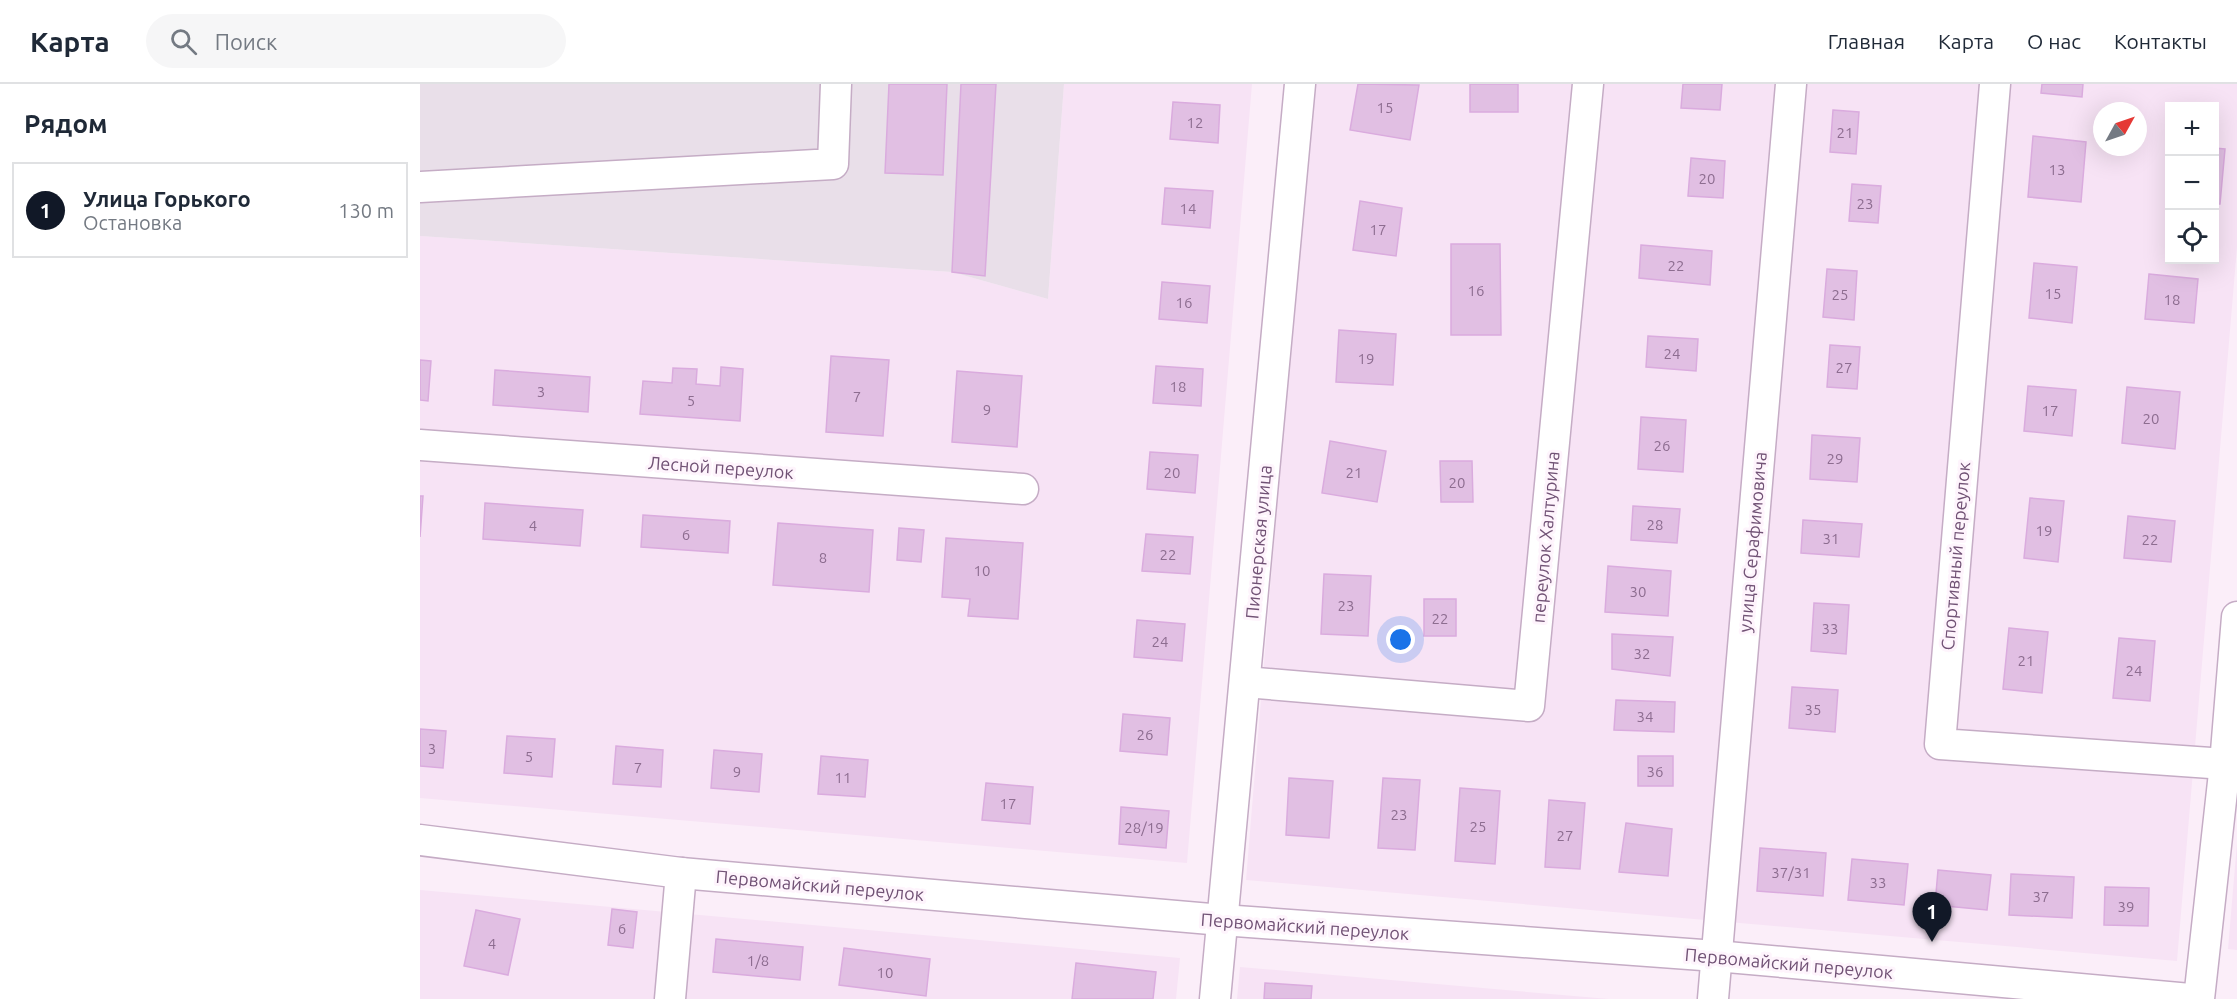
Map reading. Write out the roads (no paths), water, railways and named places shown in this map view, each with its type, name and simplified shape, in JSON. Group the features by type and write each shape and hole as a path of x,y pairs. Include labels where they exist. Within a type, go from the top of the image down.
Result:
{"street":[{"path":"420,187 833,164 836,84"},
{"name":"Пионерская улица","path":"1215,999 1300,84"},
{"name":"переулок Халтурина","path":"1245,682 1529,706 1588,84"},
{"name":"улица Серафимовича","path":"1713,999 1791,84"},
{"name":"Спортивный переулок","path":"1995,84 1940,744 2225,764"},
{"name":"Лесной переулок","path":"420,445 1023,489"},
{"path":"2199,999 2225,764 2237,617"},
{"name":"Первомайский переулок","path":"420,840 681,873 1222,920 1716,956 2190,999"},
{"path":"670,999 681,873"}],"place":[{"name":"Улица Горького","path":"1932,942"}]}
